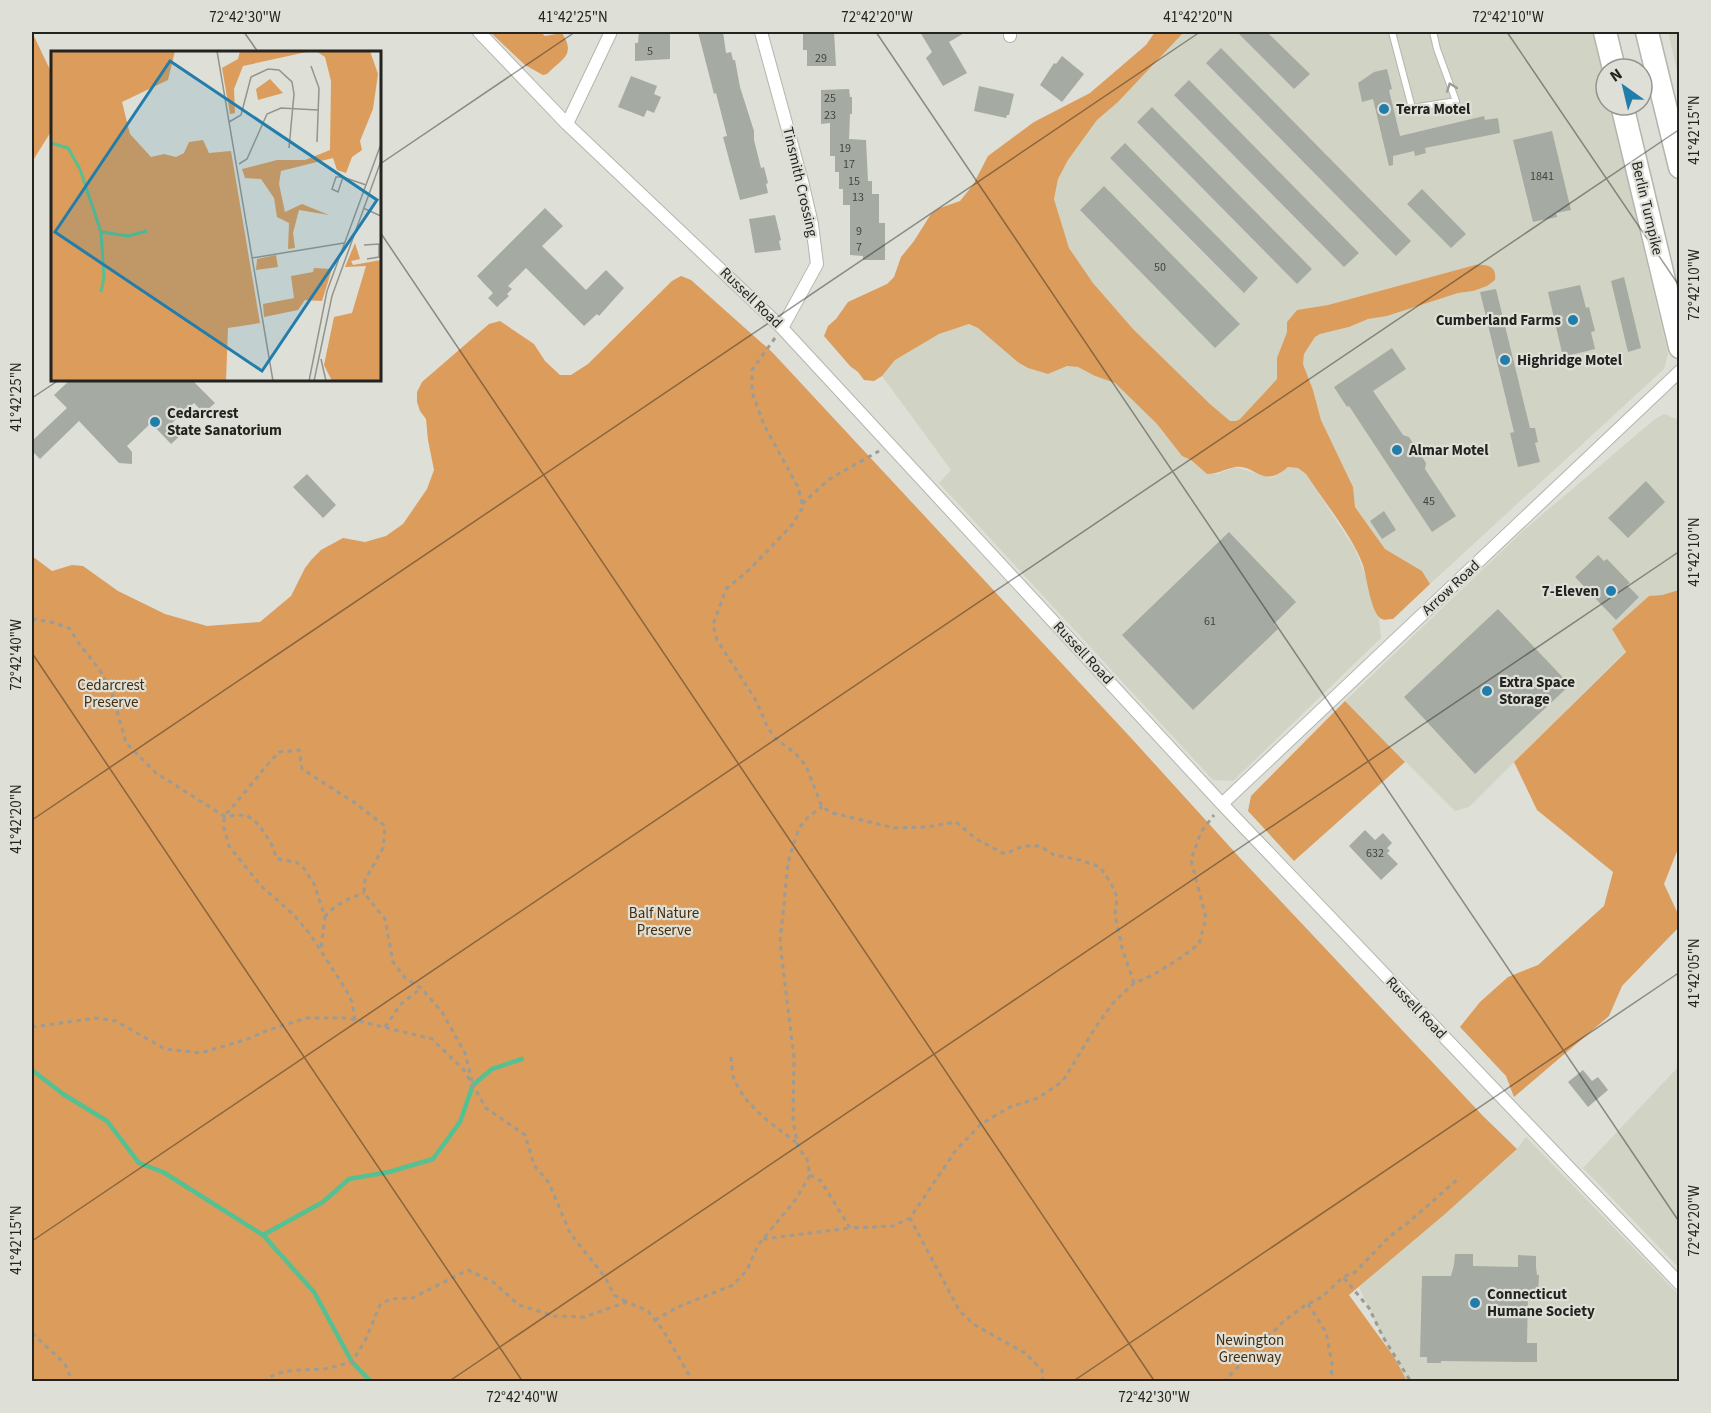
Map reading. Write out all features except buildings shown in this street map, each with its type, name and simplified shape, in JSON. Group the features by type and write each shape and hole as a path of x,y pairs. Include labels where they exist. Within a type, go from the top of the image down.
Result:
{"highway":[{"path":"1605,32 1611,57"},
{"path":"1647,32 1671,97 1680,167"},
{"name":"Berlin Turnpike","path":"1625,117 1680,347"}],"street":[{"name":"Russell Road","path":"479,32 567,124 782,328 1222,804 1680,1284"},
{"path":"567,124 610,32"},
{"name":"Tinsmith Crossing","path":"761,32 802,182 812,224 817,264 782,328"},
{"name":"Arrow Road","path":"1222,804 1680,371"}],"lane":[{"path":"1392,32 1412,108 1456,101 1433,32"}],"path":[{"path":"782,328 752,370 752,392 764,425 798,487 803,507 792,525 750,569 726,589 713,625 717,640 755,699 775,738 796,754 806,766 822,807 833,813 894,828 926,828 956,822 976,839 1005,854 1023,846 1040,846 1054,855 1100,867 1117,897 1115,915 1122,948 1134,983"},
{"path":"802,504 828,480 888,446 892,446"},
{"path":"32,620 51,622 69,628 100,669 112,693 126,742 156,773 224,816 246,815 259,825 271,843 277,859 291,860 303,867 314,884 325,917"},
{"path":"356,1020 352,1002 320,950 298,921 261,886 229,846 224,828 224,816 245,795 264,768 279,752 299,750 302,769 355,803 385,826 383,848 365,880 364,893 377,906 385,919 393,962 405,978 421,988 442,1012 465,1053 473,1085"},
{"path":"762,1239 850,1228 893,1226 910,1218 956,1150 981,1124 1010,1107 1038,1098 1063,1081 1113,1003 1134,983 1153,975 1199,944 1206,918 1191,860 1201,832 1222,804"},
{"path":"655,1320 678,1307 733,1285 747,1270 762,1239 796,1199 810,1175 807,1160 797,1143 793,1121 794,1058 780,943 792,849 799,828 809,816 822,807"},
{"path":"320,950 328,911 364,893"},
{"path":"385,1027 400,1005 421,988"},
{"path":"32,1027 97,1018 116,1021 165,1049 201,1053 307,1018 347,1018 432,1039 464,1070 486,1108 525,1136 534,1165 549,1183 570,1233 604,1277 614,1294 648,1311 663,1330 693,1382"},
{"path":"731,1057 733,1076 745,1097 770,1122 797,1143"},
{"path":"810,1175 821,1181 850,1228"},
{"path":"1223,1382 1271,1332 1308,1304 1322,1297 1343,1278 1354,1273 1390,1236 1459,1178"},
{"path":"910,1218 959,1310 973,1324 1025,1353 1042,1370 1043,1382"},
{"path":"263,1382 271,1376 290,1370 325,1369 352,1362 365,1341 380,1305 390,1299 412,1298 468,1270 493,1282 519,1305 554,1316 584,1317 627,1302"},
{"path":"1343,1278 1369,1308 1383,1337 1411,1382"},
{"path":"1308,1304 1326,1332 1332,1364 1331,1382"},
{"path":"32,1333 65,1364 69,1374 76,1382"}],"shaded area":[{"path":"1184,32 1593,32 1599,57 1594,57 1594,117 1613,117 1668,354 1664,369 1430,584 1422,571 1385,549 1355,507 1353,487 1321,420 1303,364 1304,354 1315,337 1320,334 1349,327 1368,319 1387,316 1458,293 1473,291 1475,265 1328,305 1297,310 1287,322 1287,332 1277,358 1277,379 1240,419 1230,421 1133,329 1093,283 1069,248 1054,199 1058,179 1068,160 1097,120 1118,102"},
{"path":"1668,32 1679,32 1679,79"},
{"path":"969,324 978,328 1028,368 1048,374 1067,366 1078,367 1115,383 1157,424 1182,456 1191,460 1207,474 1217,474 1236,467 1271,478 1288,467 1298,468 1306,474 1355,549 1370,587 1372,603 1379,617 1381,638 1233,781 1213,780 939,483 951,470 882,376 895,360 939,334"},
{"path":"1664,414 1679,420 1679,590 1649,596 1612,629 1626,651 1469,807 1455,811 1345,701 1524,530 1655,419"},
{"path":"1679,1066 1679,1268 1583,1168"},
{"path":"1526,1137 1679,1295 1679,1381 1403,1381 1359,1287 1517,1149"}],"green space":[{"path":"32,32 51,72 51,132 32,162"},
{"path":"490,32 540,32 545,36 562,33 568,51 562,60 543,75 525,65"},
{"path":"1155,32 1184,32 1118,102 1097,120 1068,160 1058,179 1054,199 1069,248 1093,283 1133,329 1230,421 1240,419 1277,379 1277,358 1287,332 1287,322 1297,310 1328,305 1475,265 1493,269 1495,280 1487,286 1320,334 1315,337 1304,354 1303,364 1321,420 1353,487 1355,507 1385,549 1422,571 1430,584 1393,619 1383,619 1377,614 1358,554 1306,474 1298,468 1288,467 1272,476 1265,476 1242,467 1207,474 1191,460 1182,456 1157,424 1115,383 1078,367 1067,366 1048,374 1028,368 978,328 969,324 939,334 895,360 882,376 874,381 864,380 824,336 828,326 848,302 887,284 894,277 901,257 931,214 960,201 973,185 988,156 1034,122 1090,93 1146,45"},
{"name":"Balf Nature Preserve","path":"681,276 691,280 772,352 1240,858 1483,1116 1517,1149 1445,1214 1349,1295 1394,1357 1407,1381 32,1381 32,556 52,571 72,565 83,566 118,591 165,614 207,626 260,622 291,596 305,568 321,550 343,538 365,542 386,536 403,524 427,489 434,470 426,419 417,402 417,392 422,382 489,324 500,321 534,344 545,361 560,375 571,375 588,364 672,281"},
{"path":"1679,590 1679,846 1664,884 1679,916 1679,927 1622,986 1609,1016 1514,1097 1506,1076 1460,1027 1480,1002 1508,977 1538,965 1604,906 1613,872 1537,810 1514,762 1626,652 1612,629 1649,596"},
{"path":"1345,701 1405,762 1294,861 1248,811 1251,796"}],"waterway":[{"path":"263,1235 323,1202 349,1179 389,1172 433,1159 460,1122 473,1085 492,1069 522,1059"},
{"path":"32,1070 63,1094 107,1121 139,1163 163,1172 263,1235 314,1292 352,1362 371,1382"}],"place":[{"name":"Terra Motel","path":"1384,109"},
{"name":"Cumberland Farms","path":"1573,320"},
{"name":"Highridge Motel","path":"1505,360"},
{"name":"Cedarcrest State Sanatorium","path":"155,422"},
{"name":"Almar Motel","path":"1397,450"},
{"name":"7-Eleven","path":"1611,591"},
{"name":"Extra Space Storage","path":"1487,691"},
{"name":"Connecticut Humane Society","path":"1475,1303"}],"park label":[{"name":"Cedarcrest Preserve","path":"111,694"},
{"name":"Newington Greenway","path":"1250,1348"}]}
